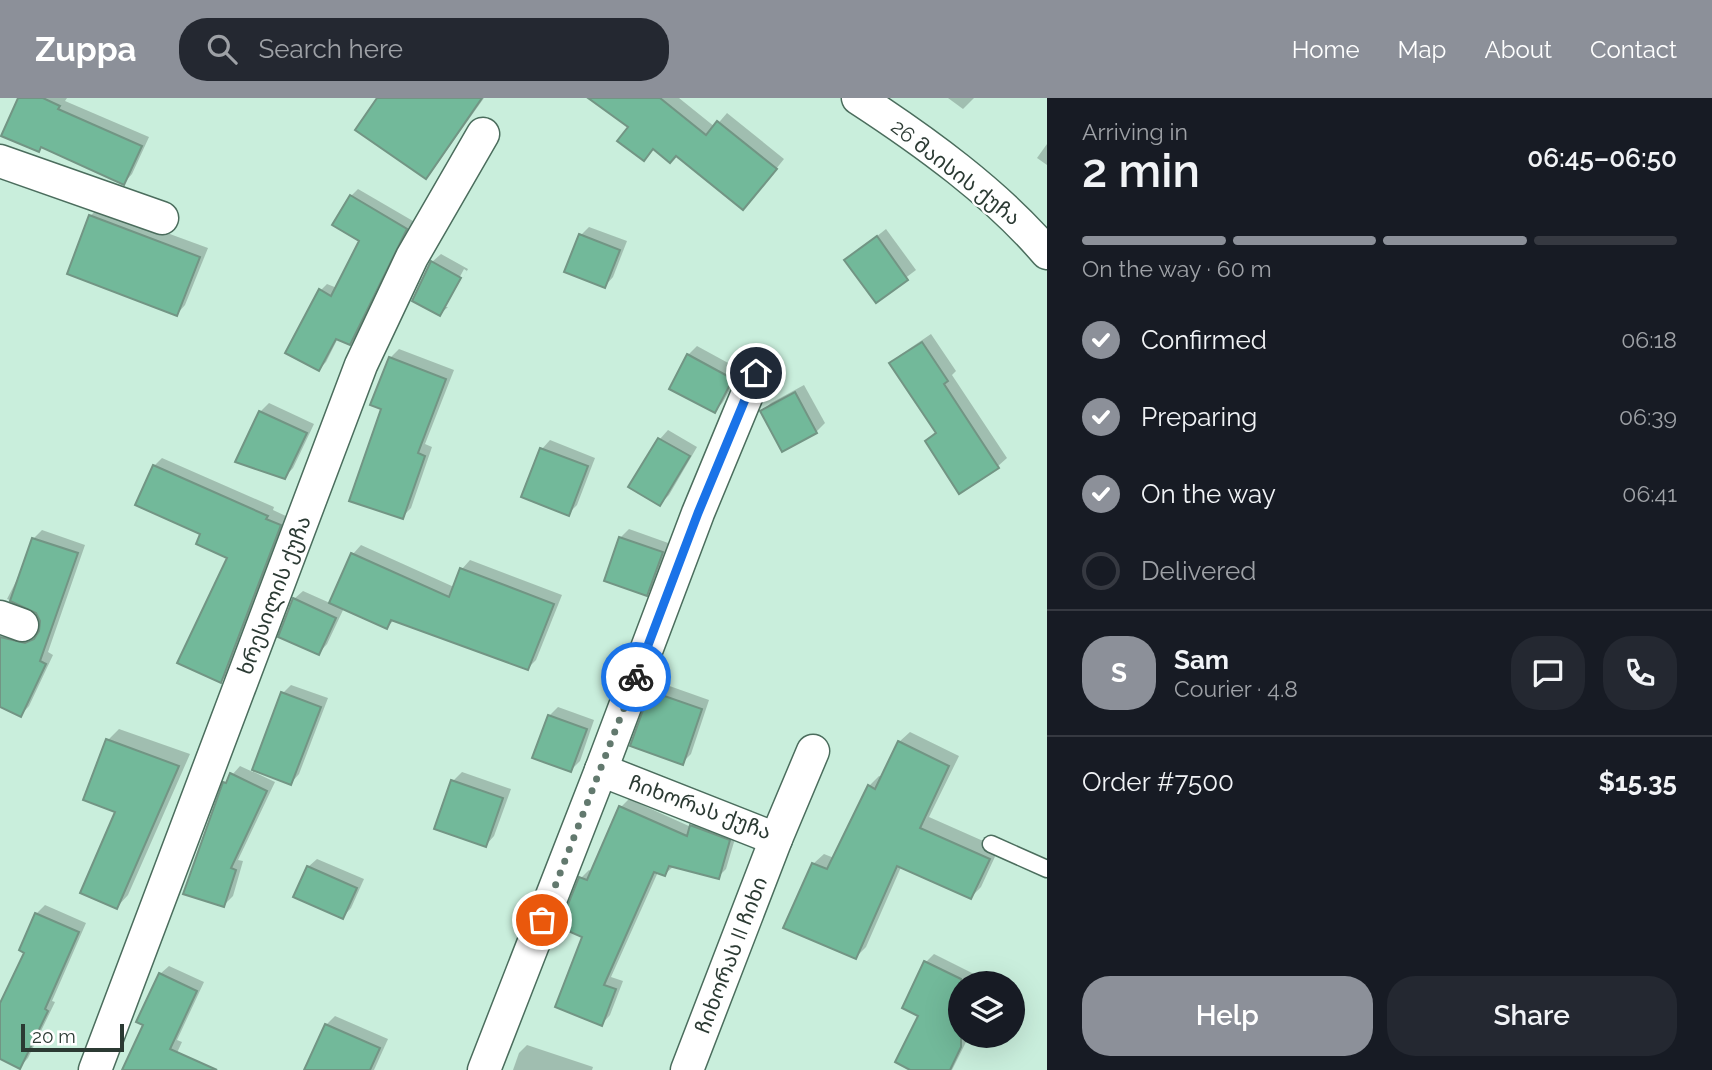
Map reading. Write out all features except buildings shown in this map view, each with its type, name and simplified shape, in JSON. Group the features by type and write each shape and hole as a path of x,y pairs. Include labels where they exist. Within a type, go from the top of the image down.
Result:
{"street":[{"name":"26 მაისის ქუჩა","path":"858,98 916,136 938,154 1023,225 1047,253"},
{"name":"ხრესილის ქუჩა","path":"95,1070 361,365 412,257 482,134"},
{"path":"0,161 162,218"},
{"path":"601,770 698,513 756,373"},
{"name":"ჩიხორას ქუჩა","path":"484,1070 601,770 776,839 813,751"},
{"name":"ჩიხორას II ჩიხი","path":"687,1070 776,839"}],"lane":[{"path":"991,844 1047,869"}],"way so far":[{"path":"542,920 636,677"}],"route":[{"path":"636,677 698,513 756,373"}]}
